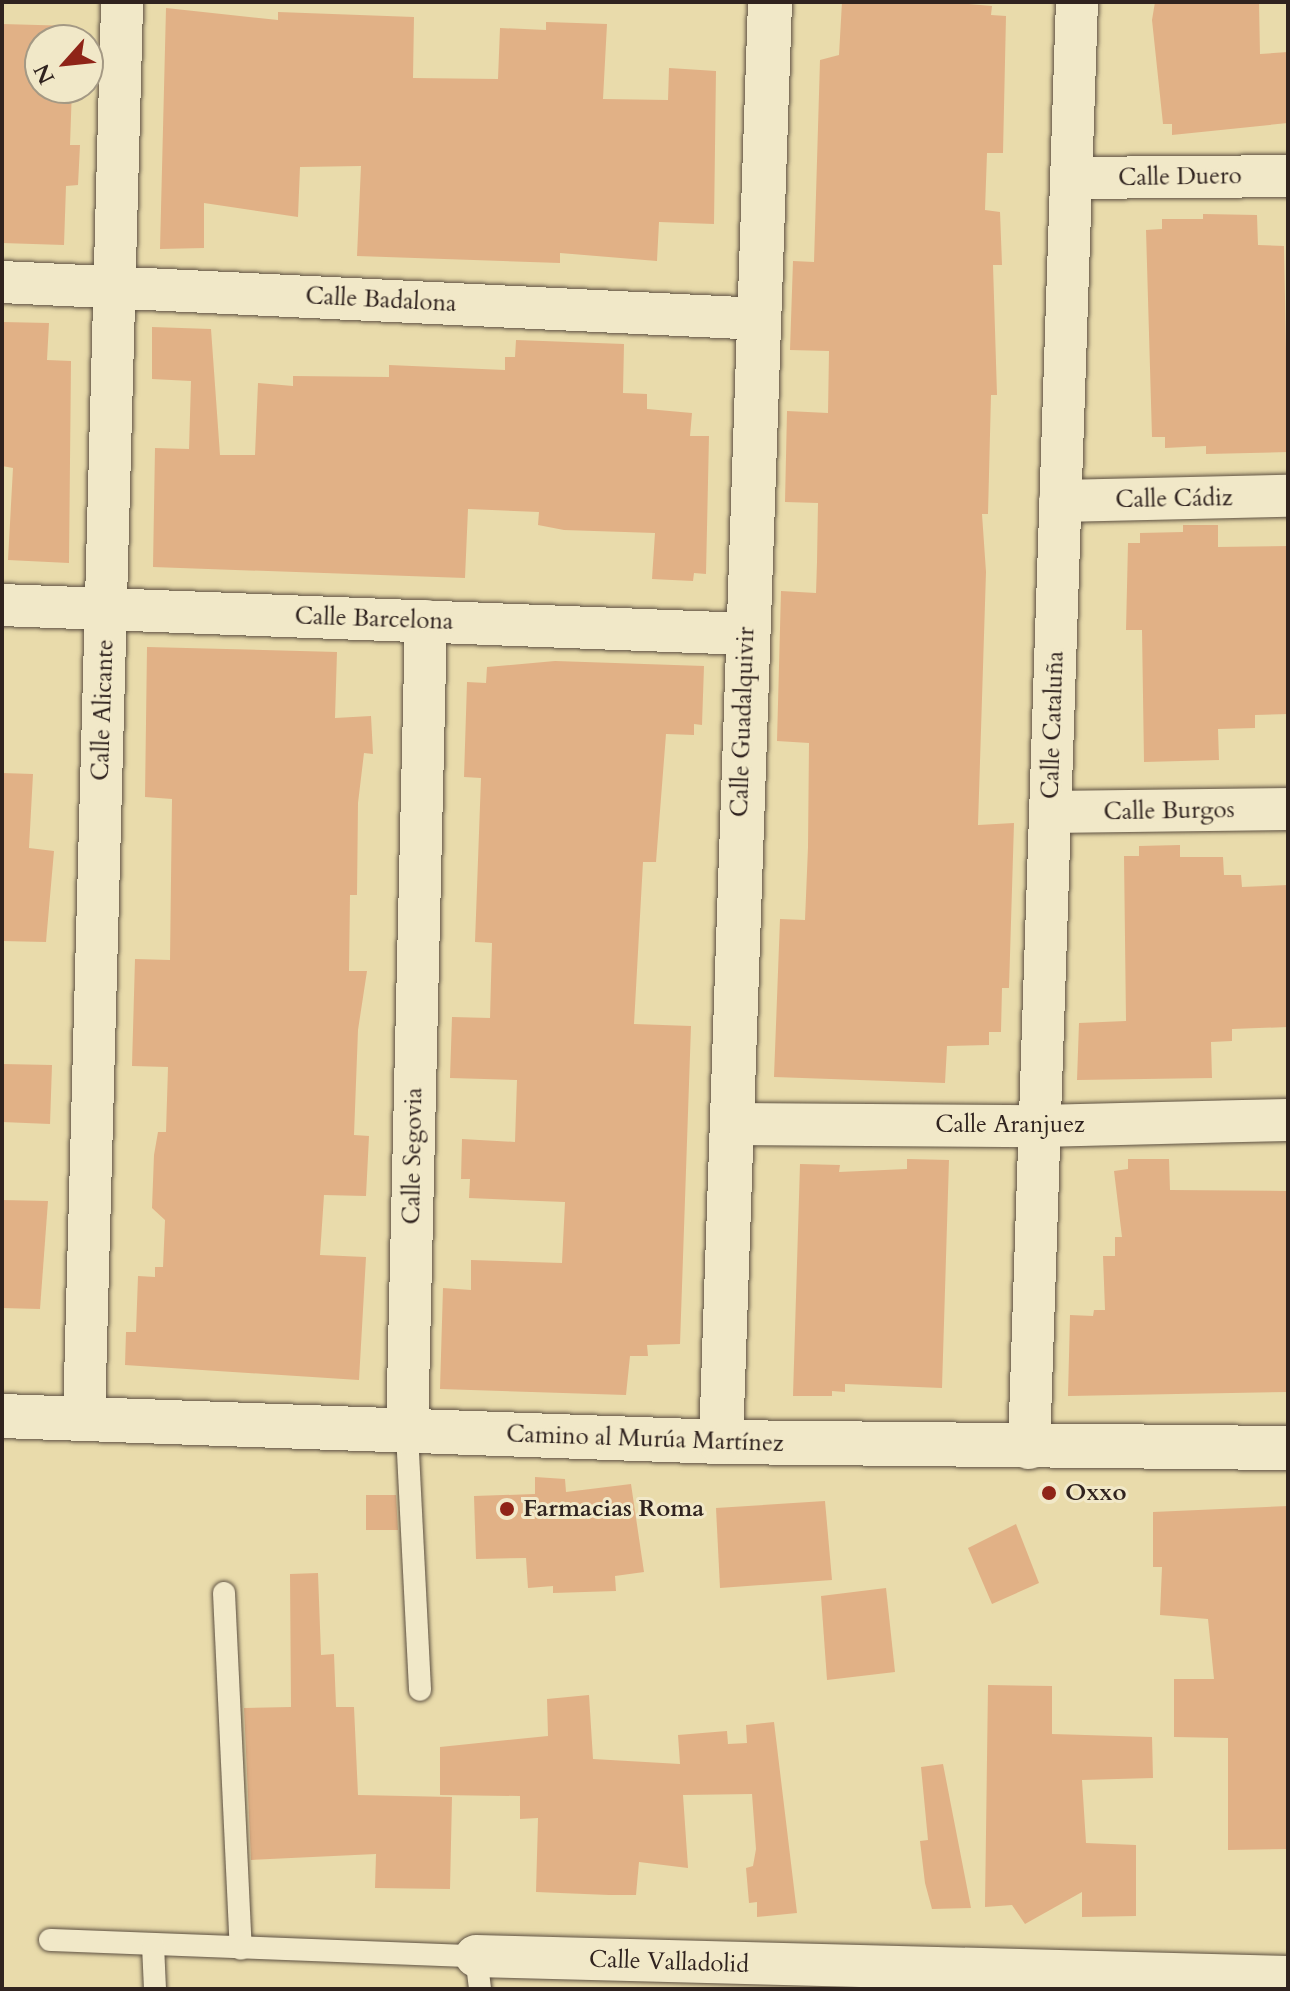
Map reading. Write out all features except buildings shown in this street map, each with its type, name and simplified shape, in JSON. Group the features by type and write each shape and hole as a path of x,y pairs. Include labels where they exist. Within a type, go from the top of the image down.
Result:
{"street":[{"name":"Calle Alicante","path":"84,1419 122,2"},
{"name":"Calle Guadalquivir","path":"721,1442 746,634 770,2"},
{"name":"Calle Cataluña","path":"1029,1448 1077,2"},
{"name":"Calle Duero","path":"1071,178 1288,176"},
{"name":"Calle Badalona","path":"2,282 760,319"},
{"name":"Calle Cádiz","path":"1060,501 1288,496"},
{"name":"Calle Barcelona","path":"2,605 746,634"},
{"name":"Calle Segovia","path":"407,1433 426,621"},
{"name":"Calle Burgos","path":"1050,812 1288,809"},
{"name":"Calle Aranjuez","path":"732,1124 1040,1126 1288,1120"},
{"name":"Camino al Murúa Martínez","path":"2,1416 721,1442 1029,1448 1288,1448"},
{"name":"Calle Valladolid","path":"478,1973 1271,1981"}],"lane":[{"name":"Calle Segovia","path":"407,1433 420,1690"},
{"path":"224,1593 241,1949"},
{"name":"Calle Valladolid","path":"50,1940 241,1949 478,1973"},
{"path":"153,1945 155,1989"}],"place":[{"name":"Oxxo","path":"1049,1493"},
{"name":"Farmacias Roma","path":"507,1509"}]}
